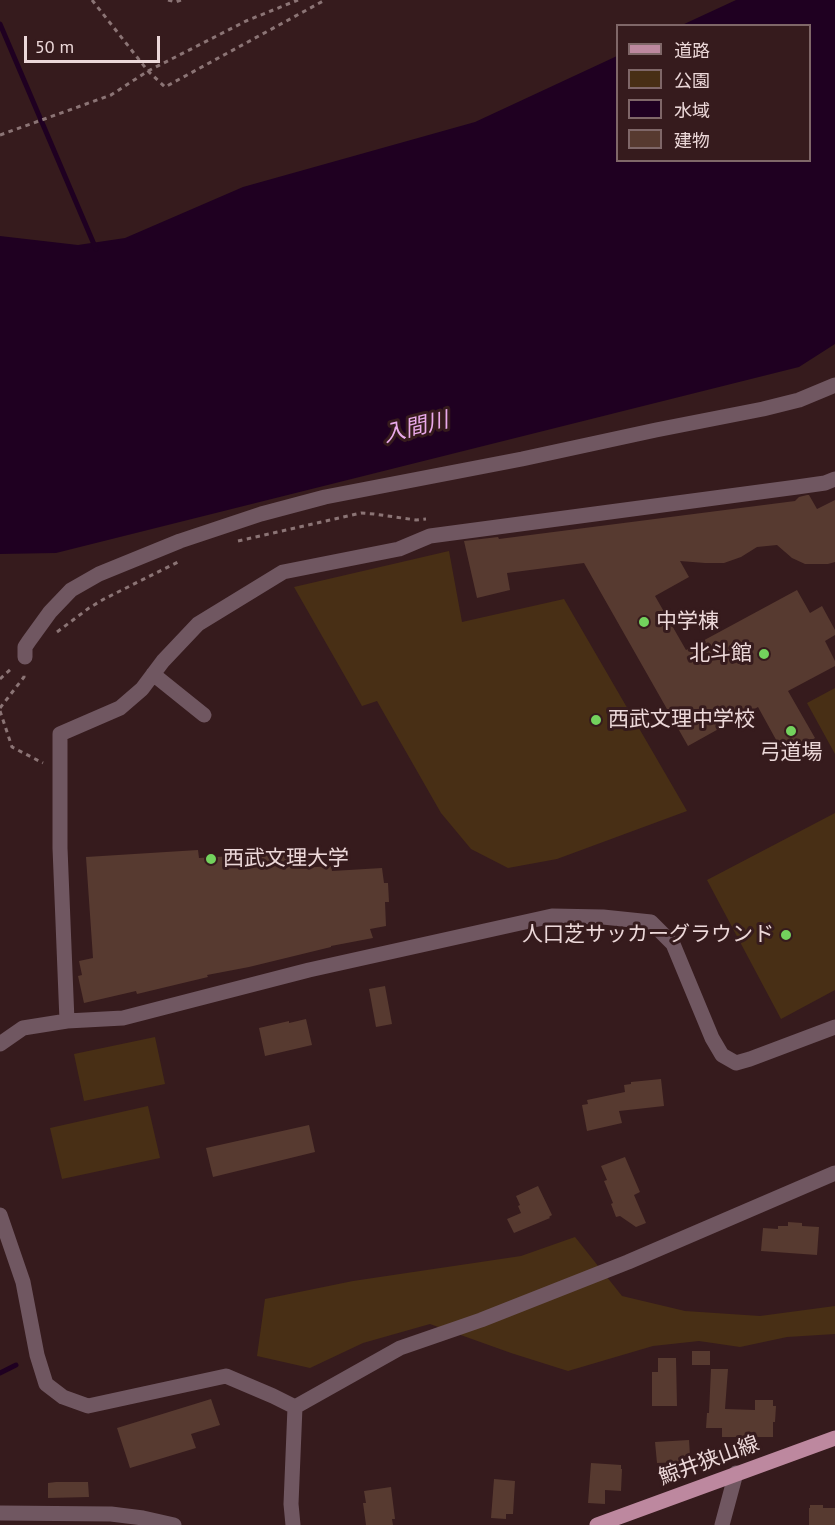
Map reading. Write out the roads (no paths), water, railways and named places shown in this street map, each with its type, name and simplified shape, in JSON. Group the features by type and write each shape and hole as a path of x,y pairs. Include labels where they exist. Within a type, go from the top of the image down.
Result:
{"main road":[{"name":"鯨井狭山線","path":"597,1525 835,1438"}],"street":[{"path":"26,657 26,647 29,641 50,612 72,590 99,574 200,534 261,514 325,497 763,409 799,400 835,385"},
{"path":"67,1021 60,848 60,734 120,708 142,689 163,661 198,624 283,572 399,549 430,536 797,487 825,483 835,479"},
{"path":"153,674 204,715"},
{"path":"0,1044 23,1028 67,1021 123,1018 309,970 552,916 593,916 651,921 673,944 712,1038 722,1055 735,1063 835,1027"},
{"path":"295,1407 400,1348 481,1320 628,1262 835,1173"},
{"path":"0,1215 23,1282 37,1355 46,1384 63,1397 88,1406 226,1376 295,1407"},
{"path":"292,1525 295,1407"},
{"path":"722,1525 736,1473"},
{"path":"8,1517 73,1520 111,1514 174,1525"}],"water":[{"name":"入間川","path":"736,0 835,0 835,344 799,367 56,553 0,554 0,236 78,245 125,238 243,187 475,122 616,56 616,162 811,162 811,24 684,24"}],"waterway":[{"path":"0,24 96,249"},
{"path":"0,1373 16,1365"}],"place":[{"name":"中学棟","path":"644,622"},
{"name":"北斗館","path":"764,654"},
{"name":"西武文理中学校","path":"596,720"},
{"name":"弓道場","path":"791,731"},
{"name":"西武文理大学","path":"211,859"},
{"name":"人口芝サッカーグラウンド","path":"786,935"}]}
